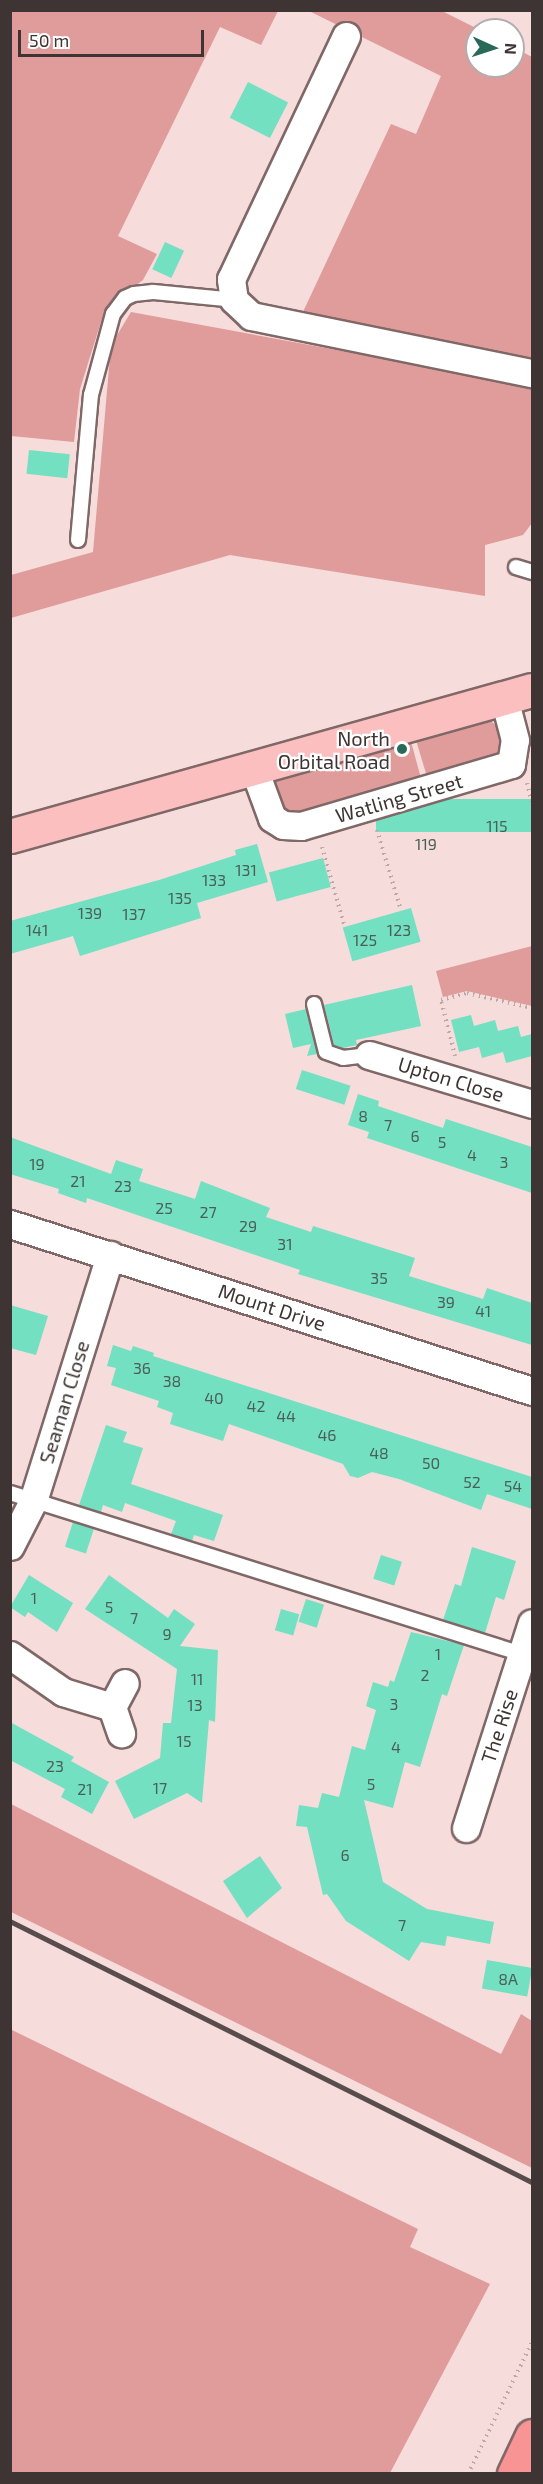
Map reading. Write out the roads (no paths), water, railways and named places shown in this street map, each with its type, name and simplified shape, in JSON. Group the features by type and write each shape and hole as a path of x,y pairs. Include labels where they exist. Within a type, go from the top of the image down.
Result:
{"highway":[{"path":"514,2474 532,2436"}],"main road":[{"name":"Watling Street","path":"10,836 518,694"}],"street":[{"path":"346,36 231,279 234,300 251,316 532,373"},
{"name":"Watling Street","path":"254,769 272,818 283,825 316,822 505,768 512,764 524,743 518,694"},
{"name":"Upton Close","path":"369,1055 532,1104"},
{"name":"Mount Drive","path":"10,1224 532,1391"},
{"name":"Seaman Close","path":"10,1546 22,1497 110,1255"},
{"name":"The Rise","path":"466,1828 532,1623"},
{"path":"10,1655 63,1692 112,1707"},
{"path":"121,1733 112,1707 125,1683"}],"lane":[{"path":"78,540 91,395 102,342 113,314 125,298 134,294 153,292 234,300"},
{"path":"516,567 532,572"},
{"path":"314,1004 326,1052 343,1058 369,1055"},
{"path":"22,1497 522,1654"}],"railway":[{"path":"10,1921 532,2182"}],"place":[{"name":"North Orbital Road","path":"402,749"}]}
